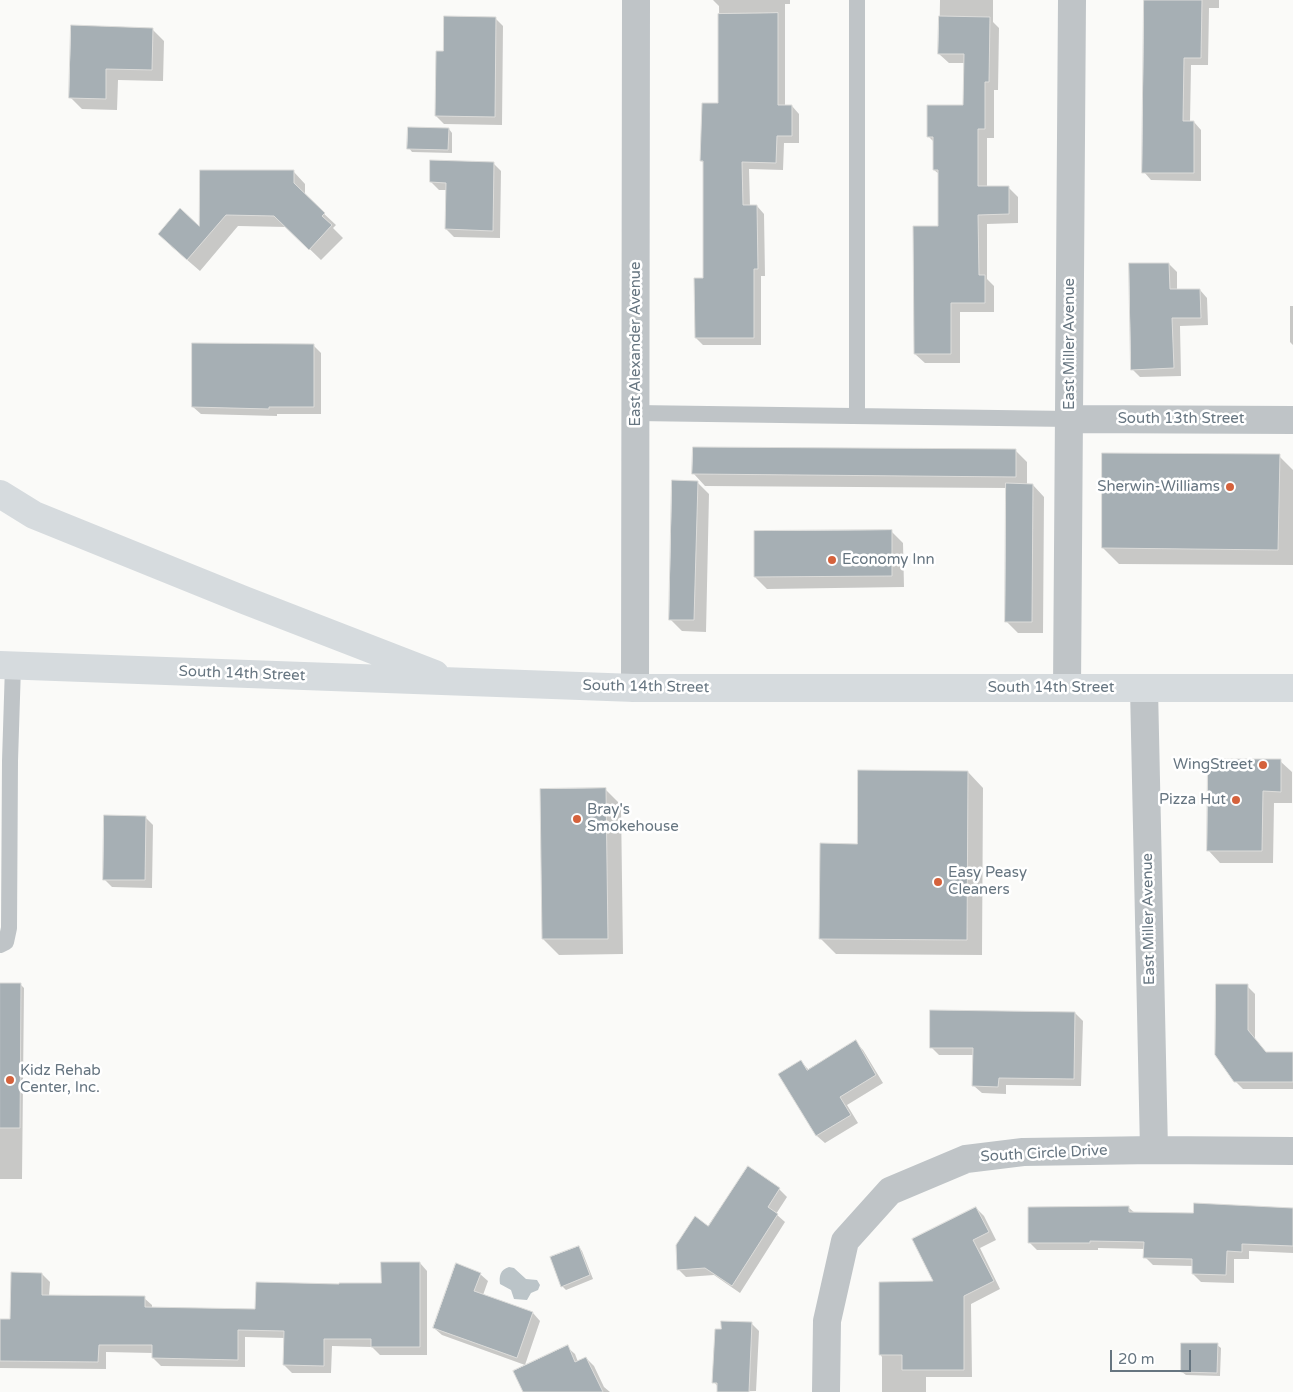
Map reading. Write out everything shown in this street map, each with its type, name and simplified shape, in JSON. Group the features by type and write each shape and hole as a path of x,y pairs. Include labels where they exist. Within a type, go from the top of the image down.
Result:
{"main road":[{"path":"0,494 34,514 244,600 455,682"},
{"name":"South 14th Street","path":"6,666 635,688 1293,688"}],"street":[{"name":"East Alexander Avenue","path":"635,688 636,0"},
{"name":"East Miller Avenue","path":"1067,687 1072,0"},
{"name":"South 13th Street","path":"1070,418 1293,420"},
{"name":"East Miller Avenue","path":"1144,688 1154,1150"},
{"name":"South Circle Drive","path":"826,1392 827,1321 845,1241 890,1191 966,1159 1023,1152 1154,1150 1293,1151"}],"lane":[{"path":"857,0 857,416"},
{"path":"636,413 1070,418"},
{"path":"0,946 6,942 9,928 5,760 6,666"}],"shaded area":[{"path":"509,1267 514,1268 526,1279 537,1280 540,1285 538,1290 531,1293 527,1300 514,1299 511,1290 500,1284 501,1274"}],"building":[{"path":"1144,0 1202,0 1201,58 1184,58 1183,121 1194,121 1194,173 1142,173"},
{"path":"778,13 778,105 792,105 792,136 777,136 776,163 742,162 743,205 757,205 758,269 754,269 754,338 695,338 694,278 703,278 703,161 700,161 702,103 718,103 718,14"},
{"path":"444,16 496,17 495,117 435,116 436,51 443,51"},
{"path":"939,16 990,17 989,82 985,82 985,129 978,129 978,186 1009,186 1009,214 978,215 979,275 985,275 985,303 951,303 951,354 914,354 913,226 938,226 938,170 933,170 933,137 927,137 927,105 963,105 964,54 938,54"},
{"path":"71,25 153,28 152,70 106,69 106,99 69,98"},
{"path":"408,127 449,128 448,150 407,149"},
{"path":"430,160 494,162 493,231 445,229 446,183 430,182"},
{"path":"200,170 294,170 294,183 325,213 322,216 332,225 309,250 274,216 226,215 187,260 158,234 180,208 199,226"},
{"path":"1129,263 1169,263 1170,289 1200,289 1201,318 1172,318 1174,368 1131,370"},
{"path":"192,343 314,344 314,407 269,407 269,409 192,407"},
{"path":"693,447 1016,449 1016,477 692,474"},
{"path":"1102,453 1280,454 1278,550 1102,548"},
{"path":"672,480 698,481 694,620 669,620"},
{"path":"1006,483 1033,484 1032,622 1005,622"},
{"path":"892,530 892,576 754,577 754,531"},
{"path":"1208,759 1281,759 1281,792 1263,791 1262,851 1207,851"},
{"path":"858,770 968,771 967,940 819,939 820,843 857,844"},
{"path":"606,788 608,939 542,939 540,789"},
{"path":"104,815 146,816 145,880 103,880"},
{"name":"Kidz Rehab Center, Inc.","path":"0,983 21,983 20,1128 0,1128"},
{"path":"1216,984 1248,984 1248,1030 1266,1052 1293,1052 1293,1082 1234,1082 1215,1055"},
{"path":"930,1010 1075,1012 1074,1079 999,1078 998,1087 972,1086 973,1048 930,1048"},
{"path":"856,1040 876,1075 840,1097 851,1115 816,1136 778,1074 801,1060 807,1070"},
{"path":"748,1166 780,1188 768,1207 778,1214 732,1286 705,1268 677,1270 676,1245 695,1216 708,1226"},
{"path":"1194,1203 1293,1208 1293,1246 1242,1244 1242,1252 1227,1251 1226,1275 1192,1274 1192,1259 1143,1258 1144,1242 1028,1243 1028,1207 1129,1206 1129,1212 1193,1213"},
{"path":"976,1207 989,1232 973,1240 994,1281 964,1296 964,1370 902,1370 902,1355 879,1355 879,1282 933,1281 912,1239"},
{"path":"579,1246 590,1275 561,1287 550,1257"},
{"path":"381,1262 420,1262 420,1347 371,1347 371,1339 324,1339 324,1366 283,1365 284,1331 238,1330 238,1360 152,1358 152,1345 99,1345 98,1362 0,1361 0,1319 10,1319 11,1272 42,1273 42,1295 145,1296 145,1307 255,1309 256,1282 381,1283"},
{"path":"456,1263 481,1273 474,1291 533,1312 517,1358 433,1328"},
{"path":"721,1321 752,1322 749,1392 717,1392 717,1383 712,1383 715,1329 721,1329"},
{"path":"1181,1343 1218,1343 1217,1373 1181,1372"},
{"path":"568,1345 575,1362 586,1357 603,1392 523,1392 513,1371"}],"place":[{"name":"Sherwin-Williams","path":"1230,487"},
{"name":"Economy Inn","path":"832,560"},
{"name":"WingStreet","path":"1263,765"},
{"name":"Pizza Hut","path":"1236,800"},
{"name":"Bray's Smokehouse","path":"577,819"},
{"name":"Easy Peasy Cleaners","path":"938,882"},
{"name":"Kidz Rehab Center, Inc.","path":"10,1080"}]}
